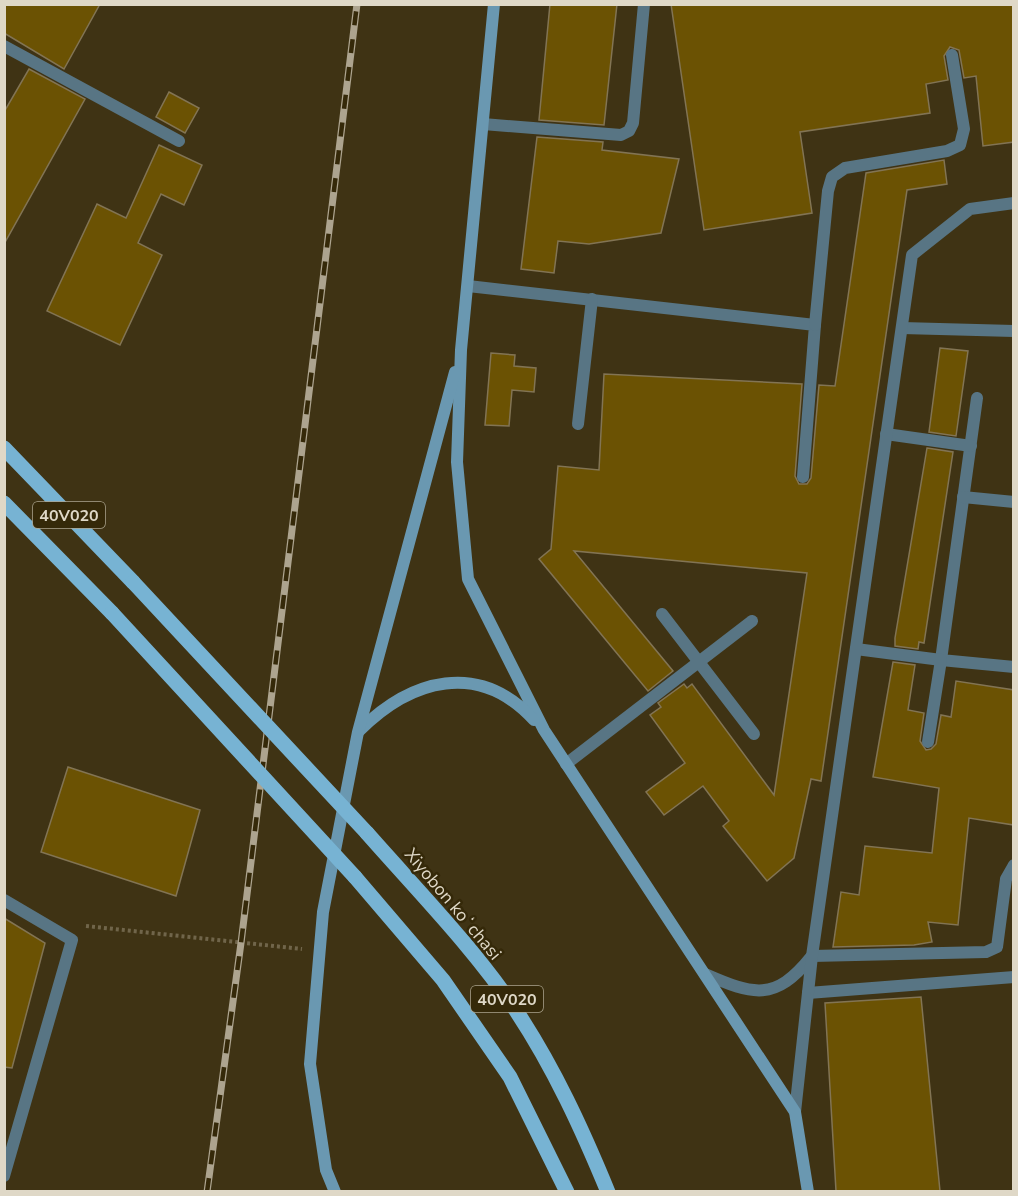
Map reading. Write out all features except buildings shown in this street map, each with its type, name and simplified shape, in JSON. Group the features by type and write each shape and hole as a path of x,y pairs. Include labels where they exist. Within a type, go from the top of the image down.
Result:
{"main road":[{"path":"495,4 461,350 457,462 468,579 544,730 795,1112 808,1191"},
{"path":"334,1191 326,1170 310,1065 323,912 358,732 461,350"},
{"name":"Xiyobon koʻchasi","path":"4,448 134,582 448,923 517,1012 573,1108 608,1191"},
{"name":"40V020","path":"4,503 112,613 355,877 443,980 510,1077 567,1191"},
{"path":"358,732 377,713 401,698 427,686 453,682 480,686 505,694 544,730"}],"street":[{"path":"483,124 621,135 628,131 633,123 644,4"},
{"path":"4,46 179,141"},
{"path":"802,477 828,191 832,177 845,168 947,151 960,145 964,129 952,55"},
{"path":"795,1112 812,956 912,255 970,208 1014,203"},
{"path":"468,286 815,324"},
{"path":"578,424 592,299"},
{"path":"902,328 1014,331"},
{"path":"928,742 977,398"},
{"path":"886,435 970,446"},
{"path":"963,497 1014,502"},
{"path":"662,614 754,734"},
{"path":"566,764 752,621"},
{"path":"856,649 1014,667"},
{"path":"812,956 986,952 998,947 1006,879 1014,865"},
{"path":"4,900 72,940 4,1176"},
{"path":"705,974 741,990 770,992 795,978 812,956"},
{"path":"808,993 1014,977"}],"path":[{"path":"72,940 81,925 318,951"}],"railway":[{"path":"207,1192 241,943 357,4"}]}
